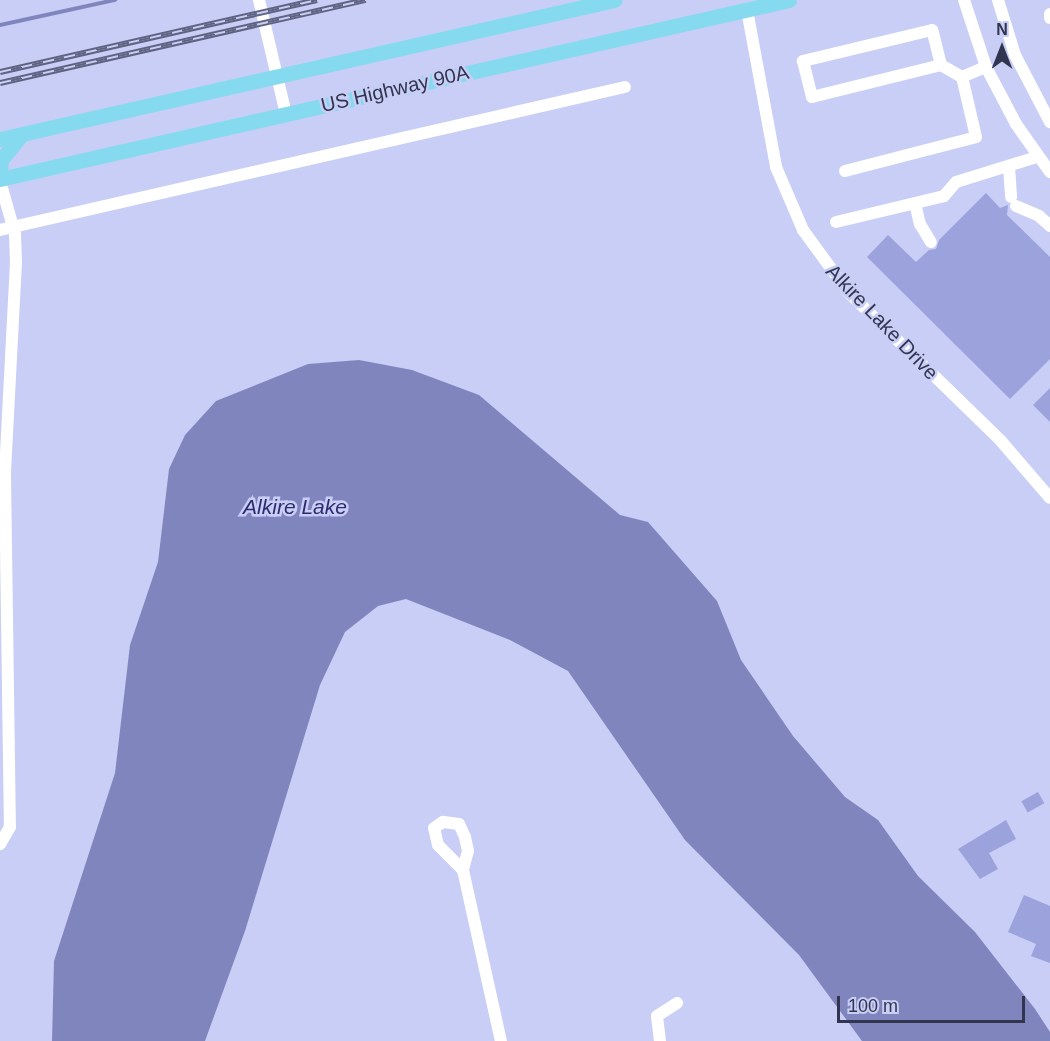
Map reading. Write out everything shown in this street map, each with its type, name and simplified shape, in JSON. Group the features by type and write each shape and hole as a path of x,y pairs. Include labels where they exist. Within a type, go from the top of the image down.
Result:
{"main road":[{"name":"US Highway 90A","path":"0,139 614,0"},
{"name":"US Highway 90A","path":"0,180 746,5 789,0"},
{"path":"0,173 1,160 21,135"}],"street":[{"path":"259,0 286,114"},
{"path":"964,0 986,67 1036,157 1050,172"},
{"path":"998,0 1015,55 1050,121"},
{"name":"Alkire Lake Drive","path":"746,5 776,167 803,230 849,293 1001,441 1050,498"},
{"path":"845,171 976,137 962,77 941,66 812,97 803,61 932,30 941,66"},
{"path":"962,77 986,67"},
{"path":"6,229 626,87"},
{"path":"836,222 944,196 957,182 1036,157"},
{"path":"1009,167 1013,202 1039,216 1050,226"},
{"path":"0,180 6,229 16,262 5,475 10,827 0,844"},
{"path":"915,203 920,224 931,242"},
{"path":"463,870 501,1041"},
{"path":"660,1041 657,1016 677,1003"}],"water":[{"name":"Alkire Lake","path":"359,360 412,370 479,395 620,515 648,522 717,601 741,660 793,736 845,797 878,820 918,876 975,932 1035,1009 1050,1032 1050,1041 862,1041 799,955 685,840 568,671 510,640 406,599 378,606 345,632 320,685 245,931 205,1041 52,1041 54,961 115,773 130,645 158,562 169,469 185,435 216,401 308,364"}],"building":[{"path":"986,193 1000,208 1008,205 1007,215 1050,257 1050,359 1010,399 867,257 888,235 916,262 929,250 936,249 939,240"},
{"path":"1050,388 1050,422 1033,405"},
{"path":"1038,792 1044,803 1028,813 1021,801"},
{"path":"1006,820 1016,839 989,853 998,869 980,879 958,849"},
{"path":"1024,895 1050,906 1050,963 1031,956 1036,944 1008,932"}],"waterway":[{"path":"0,25 115,0"}],"railway":[{"path":"0,72 317,0"},
{"path":"0,83 366,0"}]}
